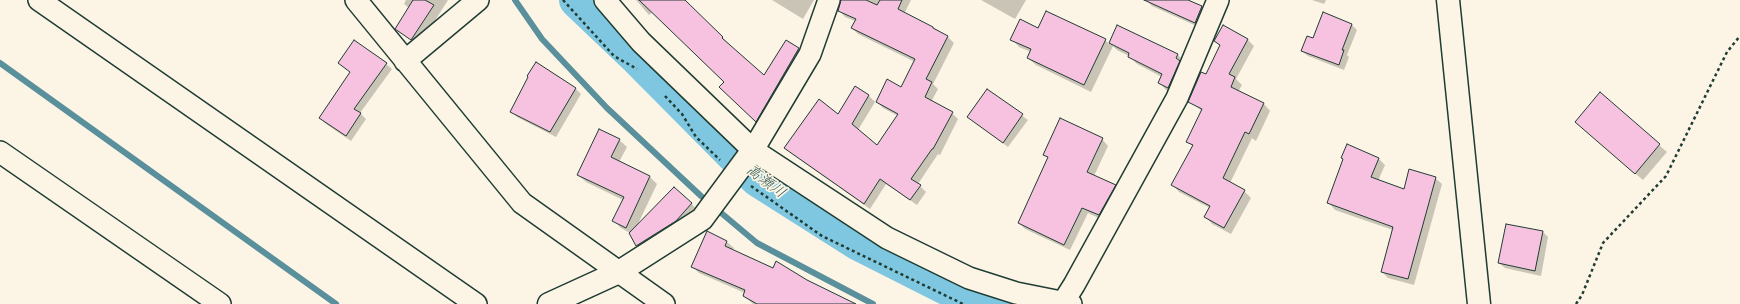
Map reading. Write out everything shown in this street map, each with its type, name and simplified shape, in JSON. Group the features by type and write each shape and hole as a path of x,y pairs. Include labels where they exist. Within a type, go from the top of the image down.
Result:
{"street":[{"path":"39,0 476,304"},
{"path":"356,0 522,203 664,304"},
{"path":"405,61 478,0"},
{"path":"605,0 641,42 753,150 887,238 969,278 1016,292 1065,303 1177,98 1218,0"},
{"path":"549,304 619,272 702,219 753,150 810,54 829,0"},
{"path":"1448,0 1479,304"},
{"path":"0,152 220,304"}],"path":[{"path":"1576,304 1582,295 1602,243 1666,176 1728,52 1740,36"}],"building":[{"path":"413,0 425,0 434,5 411,40 395,29"},
{"path":"639,0 685,0 723,37 722,38 764,75 786,40 799,48 756,122 719,87 724,82"},
{"path":"841,0 866,0 877,5 880,0 902,0 898,9 948,36 926,79 932,82 925,97 953,112 933,149 911,179 921,185 910,200 880,179 864,204 784,148 819,99 838,114 855,86 869,95 852,124 877,145 898,114 876,102 887,79 901,87 915,59 851,28 856,19 838,11"},
{"path":"1144,0 1188,0 1202,6 1195,23"},
{"path":"1046,11 1106,39 1084,85 1027,58 1031,49 1010,40 1020,19 1038,28"},
{"path":"1323,12 1352,24 1342,50 1344,50 1339,65 1301,51 1307,36 1313,38"},
{"path":"1117,25 1178,54 1176,58 1180,61 1168,88 1158,83 1162,74 1128,57 1129,53 1109,43"},
{"path":"1223,25 1248,39 1229,74 1235,77 1231,87 1264,103 1249,134 1245,132 1223,178 1245,190 1224,228 1204,217 1210,206 1171,185 1193,145 1186,142 1202,109 1188,102 1201,72 1206,74 1220,45 1214,41"},
{"path":"354,40 387,63 354,109 361,113 346,136 319,118 350,72 338,63"},
{"path":"536,62 576,88 550,132 510,112 528,77 527,76"},
{"path":"987,89 1023,114 1003,143 967,117"},
{"path":"1600,92 1660,144 1635,174 1575,122"},
{"path":"1060,118 1103,138 1087,172 1116,185 1099,215 1082,208 1064,245 1018,223 1048,157 1043,155"},
{"path":"599,129 620,139 611,157 650,176 626,228 612,221 624,197 577,175"},
{"path":"1347,144 1379,158 1371,177 1404,189 1409,169 1436,177 1408,279 1381,272 1393,227 1327,203"},
{"path":"674,187 692,203 676,221 636,246 629,233"},
{"path":"1506,224 1543,231 1535,271 1498,263"},
{"path":"707,231 727,241 725,246 773,268 776,261 807,280 856,304 757,304 743,296 745,290 691,267"}],"waterway":[{"path":"515,0 542,39 607,108 701,196 757,243 873,304"},
{"name":"高瀬川","path":"577,0 639,59 758,179 859,243 946,287 996,304"},
{"path":"0,63 336,304"}]}
